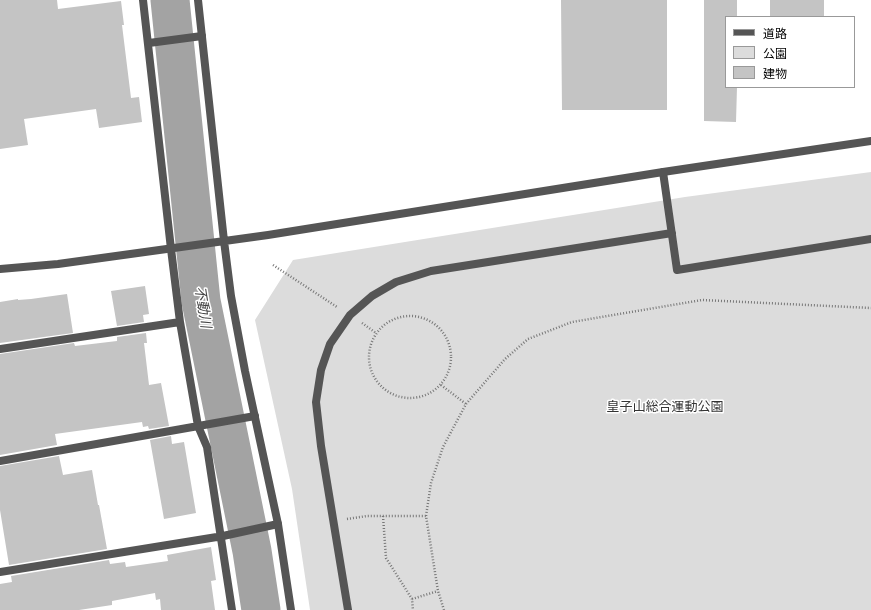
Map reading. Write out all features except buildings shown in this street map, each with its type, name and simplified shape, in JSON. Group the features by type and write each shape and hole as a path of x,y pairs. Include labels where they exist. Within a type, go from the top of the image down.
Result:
{"street":[{"path":"143,0 180,322 199,425 207,447 222,536 232,610"},
{"path":"198,0 231,296 277,525 291,610"},
{"path":"148,43 202,36"},
{"path":"0,269 58,264 276,234 663,172 871,141"},
{"path":"663,172 677,270 871,239"},
{"path":"348,610 321,446 316,402 321,370 330,344 350,315 372,296 396,282 431,271 672,233"},
{"path":"0,349 180,322"},
{"path":"0,460 254,416"},
{"path":"0,572 222,536 277,525"}],"path":[{"path":"273,265 376,333"},
{"path":"444,610 438,591 426,516 431,483 443,447 466,404 505,359 528,339 572,322 702,300 871,308"},
{"path":"416,316 436,325 449,343 451,365 442,385 420,398 395,396 375,381 368,357 376,333 394,319 416,316"},
{"path":"442,385 466,404"},
{"path":"333,521 367,516 426,516"},
{"path":"383,516 386,558 412,599 413,610"},
{"path":"412,599 438,591"}],"green space":[{"name":"皇子山総合運動公園","path":"871,172 871,610 310,610 292,489 255,320 293,260 685,197"}],"waterway":[{"name":"不動川","path":"170,0 201,301 252,551 261,610"}]}
